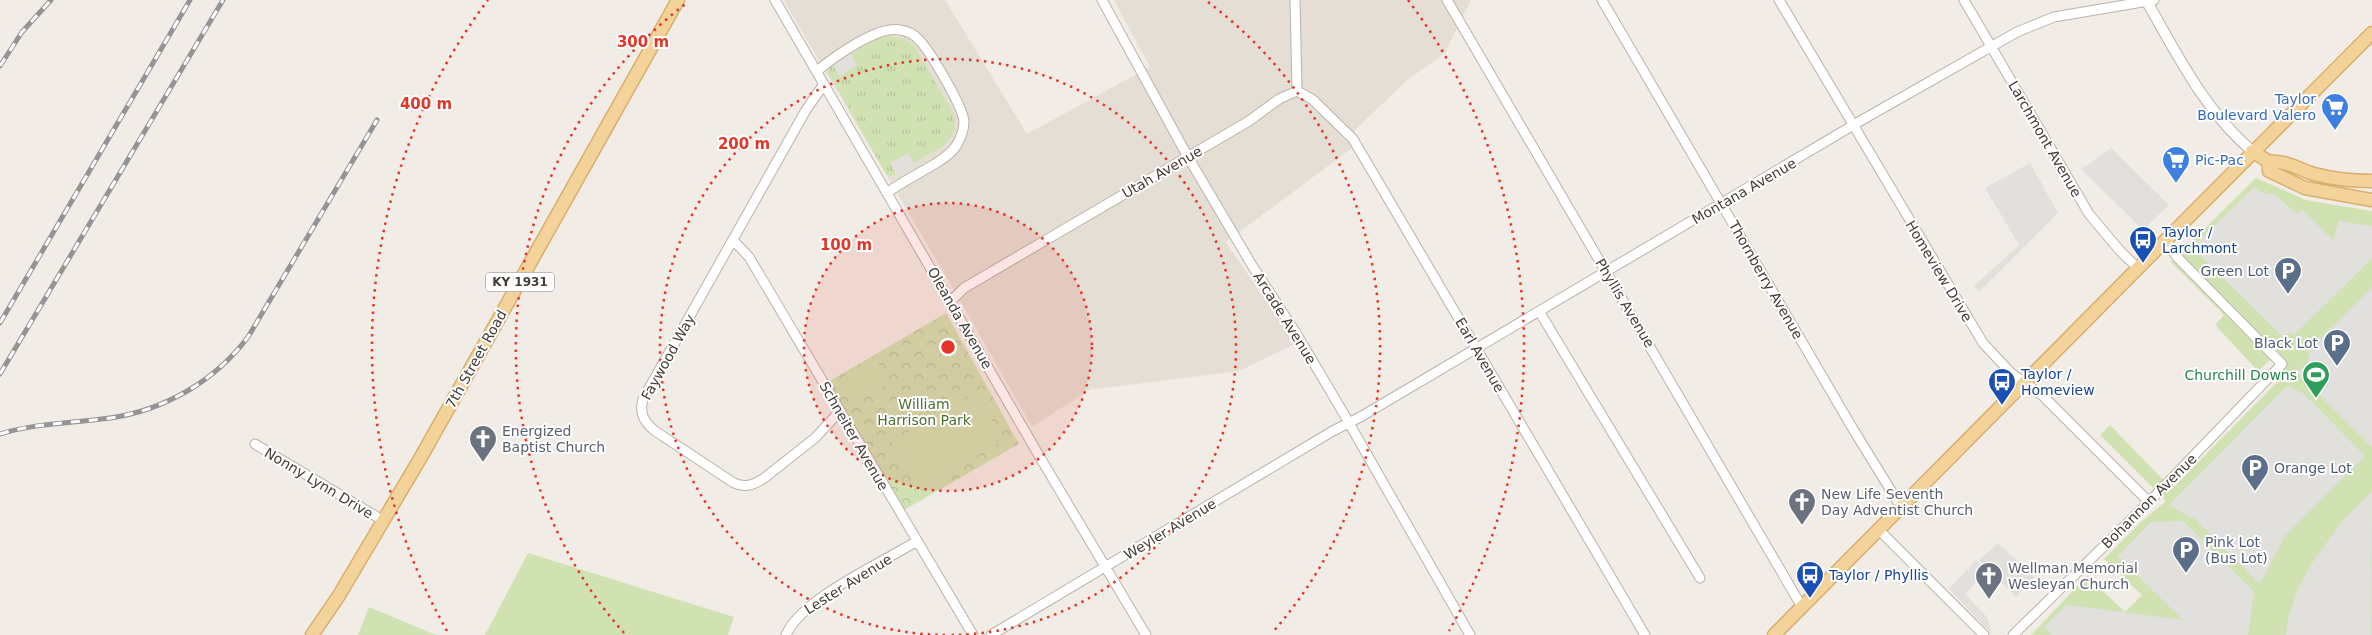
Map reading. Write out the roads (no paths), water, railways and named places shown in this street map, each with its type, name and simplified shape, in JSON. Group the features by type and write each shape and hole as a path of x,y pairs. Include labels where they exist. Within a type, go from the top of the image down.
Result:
{"main road":[{"name":"7th Street Road","path":"312,635 338,597 384,521 678,0"},
{"path":"1774,635 2252,151 2371,35"},
{"path":"2252,151 2269,162 2280,161 2325,176 2359,182 2372,181"},
{"path":"2269,162 2269,170 2306,188 2372,200"}],"street":[{"name":"Oleanda Avenue","path":"775,0 1041,459 1146,635"},
{"name":"Arcade Avenue","path":"1102,0 1188,157 1253,267 1296,333 1470,635"},
{"path":"1295,0 1297,91"},
{"name":"Phyllis Avenue","path":"1447,0 1802,606"},
{"name":"Thornberry Avenue","path":"1602,0 1853,429 1901,507"},
{"name":"Homeview Drive","path":"1779,0 1983,343 1996,359 2049,402 2149,502"},
{"name":"Larchmont Avenue","path":"1964,0 2090,214 2121,252 2138,268"},
{"path":"2149,1 2198,89 2215,115 2252,151"},
{"name":"Montana Avenue","path":"1348,422 1991,46 2031,25 2054,17 2149,1"},
{"path":"816,71 831,59 880,32 899,30 909,33 921,42 959,105 963,116 963,128 956,146 943,157 900,182 887,193"},
{"name":"Faywood Way","path":"824,84 806,110 732,240 644,399 642,406 644,419 648,425 734,483 745,486 755,484 763,479 807,444 840,412"},
{"name":"Utah Avenue","path":"951,301 964,288 1248,121 1279,99 1297,91"},
{"name":"Earl Avenue","path":"1297,91 1312,99 1353,139 1645,635"},
{"name":"Schneiter Avenue","path":"732,240 750,257 973,635"},
{"name":"Bohannon Avenue","path":"2013,635 2149,502 2282,364 2177,257 2166,240"},
{"path":"1540,311 1700,578"},
{"name":"Weyler Avenue","path":"991,635 1348,422"},
{"name":"Nonny Lynn Drive","path":"255,444 384,521"},
{"path":"1878,530 1984,635"},
{"name":"Lester Avenue","path":"786,635 798,616 817,600 917,541"}],"railway":[{"path":"0,66 22,32 51,0"},
{"path":"0,323 190,0"},
{"path":"0,374 223,0"},
{"path":"0,434 41,425 110,418 150,408 187,391 220,367 248,337 377,120"}],"place":[{"name":"Taylor Boulevard Valero","path":"2335,131"},
{"name":"Pic-Pac","path":"2176,184"},
{"name":"Taylor / Larchmont","path":"2143,264"},
{"name":"Green Lot","path":"2288,295"},
{"name":"Black Lot","path":"2337,367"},
{"name":"Churchill Downs","path":"2316,399"},
{"name":"Taylor / Homeview","path":"2002,406"},
{"name":"Energized Baptist Church","path":"483,463"},
{"name":"Orange Lot","path":"2255,492"},
{"name":"New Life Seventh Day Adventist Church","path":"1802,526"},
{"name":"Pink Lot (Bus Lot)","path":"2186,574"},
{"name":"Taylor / Phyllis","path":"1810,599"},
{"name":"Wellman Memorial Wesleyan Church","path":"1989,600"}],"park label":[{"name":"William Harrison Park","path":"924,412"}]}
